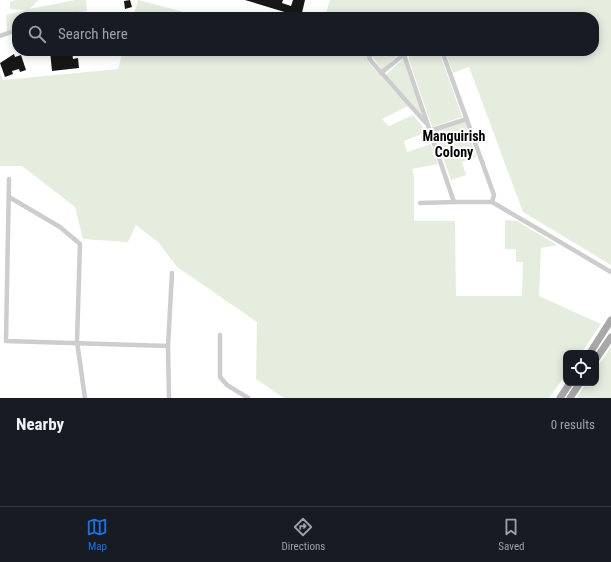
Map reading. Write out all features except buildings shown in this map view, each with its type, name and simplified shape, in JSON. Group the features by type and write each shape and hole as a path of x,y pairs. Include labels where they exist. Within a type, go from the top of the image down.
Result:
{"main road":[{"path":"592,350 611,320"},
{"path":"599,355 611,337"},
{"path":"560,398 568,386"},
{"path":"570,398 578,386"}],"street":[{"path":"0,36 12,32"},
{"path":"370,56 381,73 427,125"},
{"path":"381,73 403,56"},
{"path":"404,56 454,202"},
{"path":"444,56 494,195 492,202"},
{"path":"429,130 467,119"},
{"path":"9,179 6,341 168,346"},
{"path":"9,197 60,227 80,244 77,342 86,398"},
{"path":"420,204 492,202 611,272"},
{"path":"168,398 168,346 172,273"},
{"path":"220,335 220,377 227,385 248,398"}],"shaded area":[{"path":"16,0 39,0 29,9 75,0 86,0 87,11 18,12 26,10 10,9 10,2"},
{"path":"139,0 183,12 134,12"},
{"path":"330,0 611,0 611,265 523,212 469,67 453,73 447,56 599,56 599,12 326,12"},
{"path":"12,14 12,30 7,31 6,15"},
{"path":"122,56 366,56 369,63 408,106 382,119 389,126 413,115 427,132 404,141 407,152 431,144 438,164 412,169 414,176 414,221 455,221 456,296 522,296 523,262 516,262 516,249 505,249 505,220 517,221 557,245 541,248 539,296 601,324 583,350 563,350 563,378 549,398 284,398 256,379 257,322 177,267 159,243 136,225 128,242 83,239 75,207 22,166 0,166 0,73 3,80 118,69"},
{"path":"372,56 397,56 382,70"},
{"path":"409,56 441,56 462,117 432,127 409,60"},
{"path":"403,59 422,115 386,75"},
{"path":"465,121 476,157 462,162 466,175 451,180 434,132"},
{"path":"611,347 611,398 577,398 584,386 599,386 599,365"}],"district":[{"name":"Manguirish Colony","path":"454,144"}]}
